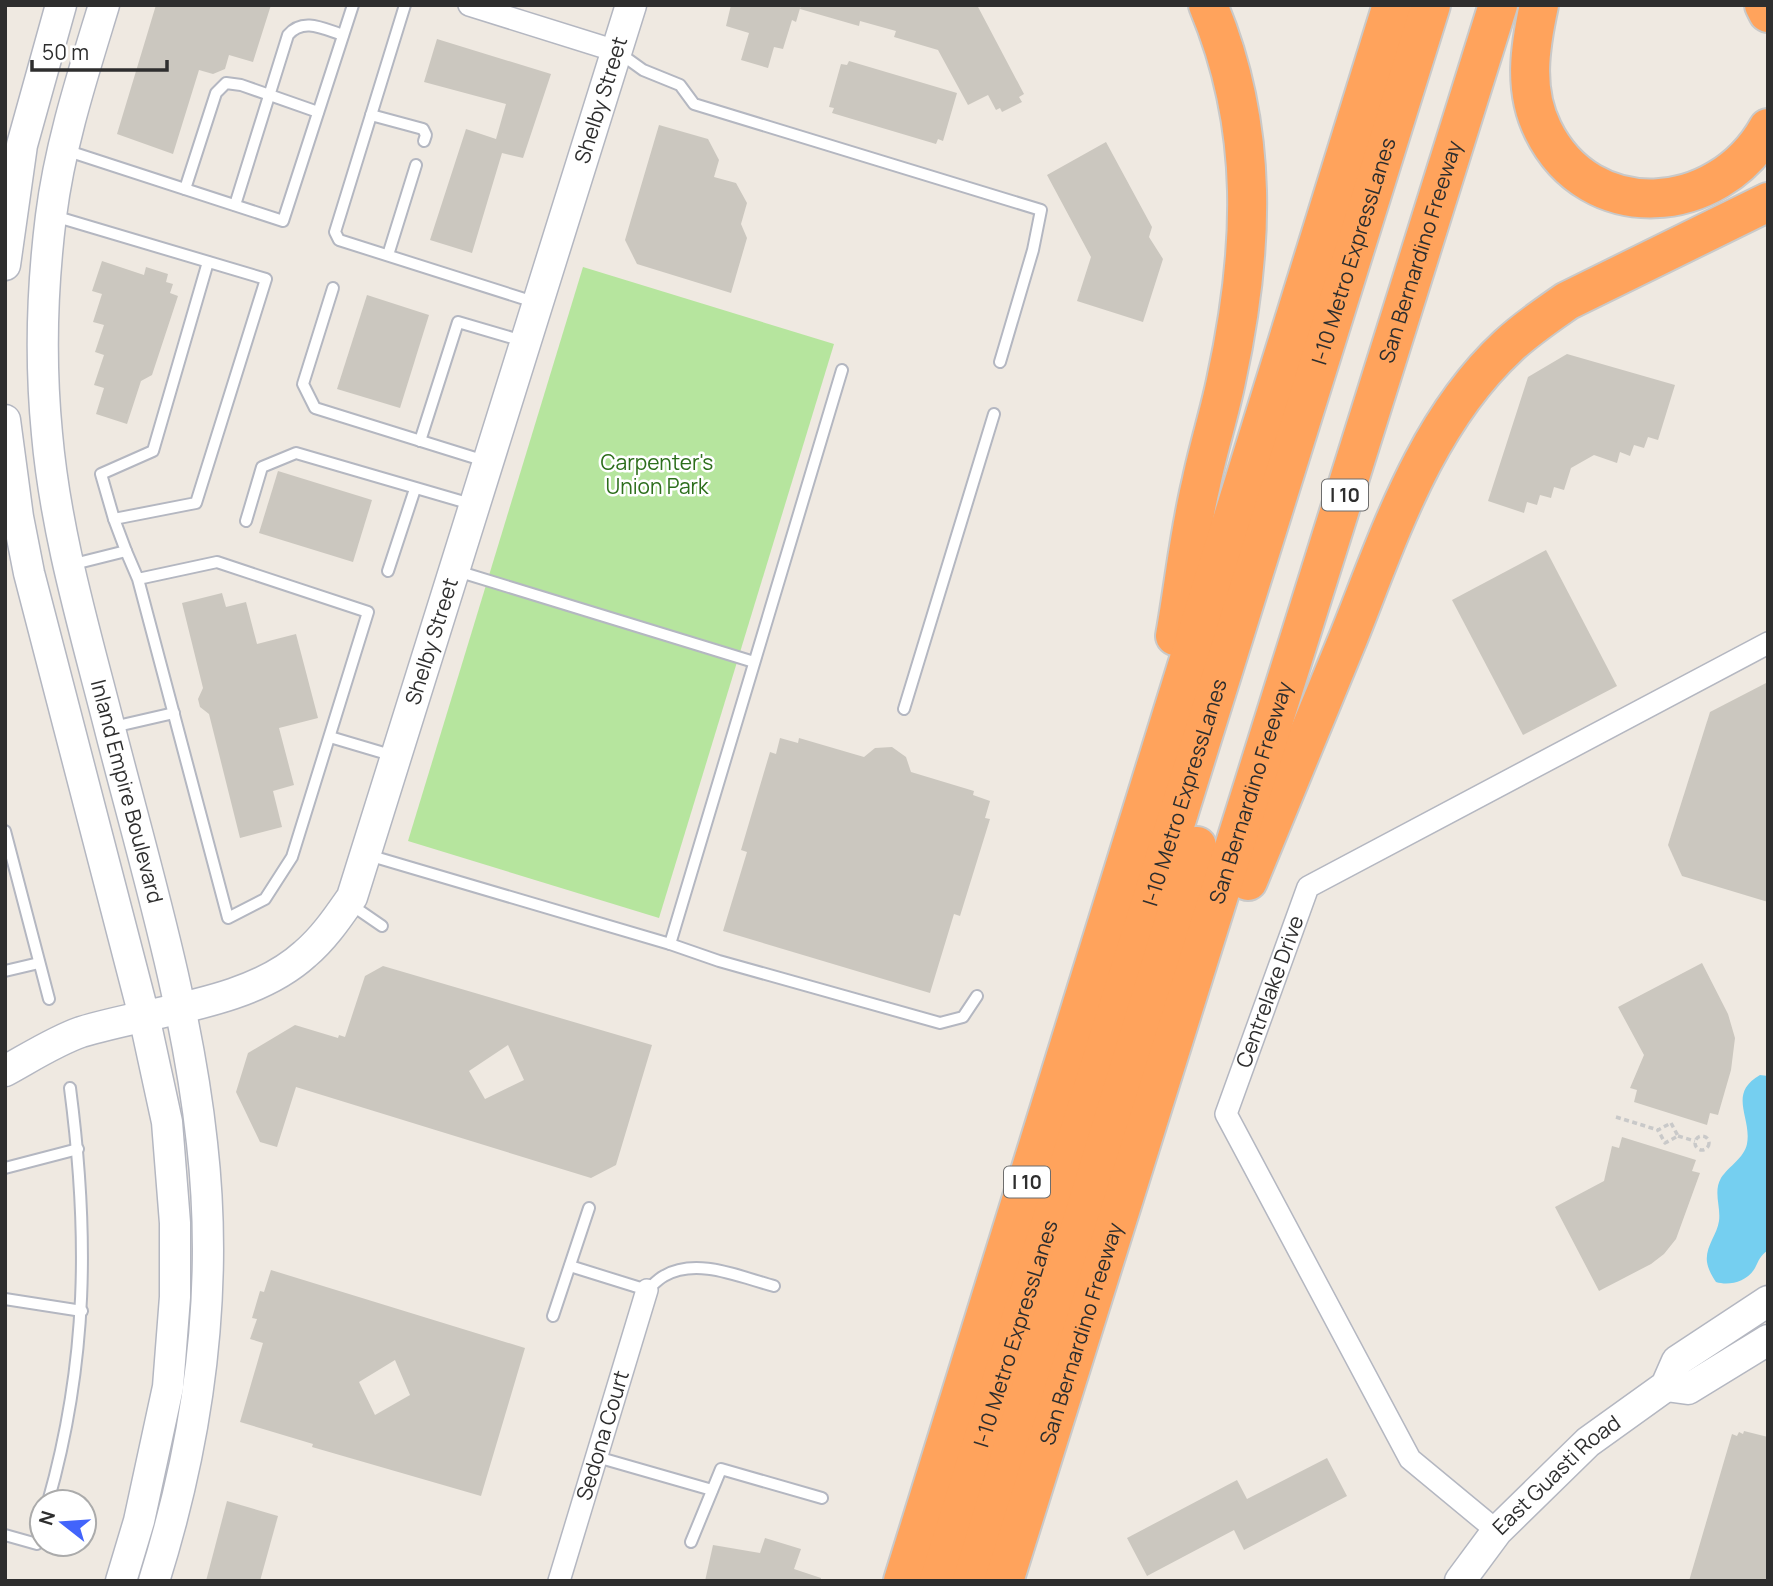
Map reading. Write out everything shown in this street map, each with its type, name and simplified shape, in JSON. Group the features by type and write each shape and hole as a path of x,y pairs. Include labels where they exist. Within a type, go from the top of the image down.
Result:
{"highway":[{"path":"1151,783 1200,487 1226,383 1240,309 1249,220 1247,155 1240,108 1224,47 1208,5"},
{"path":"1359,110 1359,34 1367,5"},
{"name":"I 10","path":"903,1581 1392,5"},
{"path":"1394,125 1402,5"},
{"name":"I-10 Metro ExpressLanes","path":"939,1581 1431,5"},
{"name":"I-10 Metro ExpressLanes","path":"972,1581 1220,771 1459,5"},
{"name":"San Bernardino Freeway","path":"1004,1581 1497,5"},
{"path":"1539,5 1529,72 1537,115 1555,150 1579,174 1593,182 1625,194 1651,198 1675,197 1698,191 1735,170 1753,151 1768,128"},
{"path":"1764,5 1768,13"},
{"path":"1192,985 1242,895 1416,474 1439,431 1466,393 1508,346 1567,301 1768,202"}],"main road":[{"path":"5,265 18,144 61,5"},
{"name":"Inland Empire Boulevard","path":"104,5 64,150 51,215 43,346 47,435 67,565 180,1007 204,1166 207,1312 200,1390 168,1536 154,1581"},
{"name":"Shelby Street","path":"5,1071 79,1033 239,992 276,975 305,955 329,930 352,897 631,5"},
{"name":"Inland Empire Boulevard","path":"5,420 18,517 17,576 144,1016 167,1122 175,1223 175,1297 168,1387 148,1485 121,1581"},
{"path":"17,576 67,565"},
{"name":"East Guasti Road","path":"1460,1581 1497,1531 1588,1441 1666,1386 1677,1361 1768,1301"},
{"name":"East Guasti Road","path":"1666,1386 1688,1389 1768,1340"}],"street":[{"path":"468,5 616,51"},
{"name":"Centrelake Drive","path":"1497,1531 1410,1460 1226,1114 1308,887 1768,643"},
{"name":"Sedona Court","path":"559,1581 647,1290"}],"lane":[{"path":"64,150 282,221 353,5"},
{"path":"405,5 335,232 339,240 537,303"},
{"path":"235,205 288,35 295,27 305,24 343,35"},
{"path":"616,51 643,70 680,85 694,104 1041,210 1033,250 1000,362"},
{"path":"185,189 216,93 226,83 318,112"},
{"path":"371,115 422,129 426,135 424,141"},
{"path":"388,255 416,165"},
{"path":"51,215 266,279 196,503 114,519"},
{"path":"138,579 217,562 368,612 292,857 265,899 228,918 138,579 114,519 101,474 153,452 208,262"},
{"path":"333,288 303,384 315,408 488,461"},
{"path":"420,441 458,322 525,342"},
{"path":"670,944 842,370"},
{"path":"904,709 993,414"},
{"path":"246,521 262,467 296,453 474,505"},
{"path":"388,571 415,489"},
{"path":"67,565 126,551"},
{"path":"454,570 754,662"},
{"path":"110,727 174,713"},
{"path":"330,737 396,756"},
{"path":"6,838 49,999"},
{"path":"365,854 759,972 940,1023 963,1017 976,996"},
{"path":"348,903 382,926"},
{"path":"5,971 40,963"},
{"path":"52,1488 60,1461 76,1369 82,1311 78,1149 70,1088"},
{"path":"5,1168 78,1149"},
{"path":"553,1316 589,1208"},
{"path":"570,1266 647,1290 665,1275 687,1269 706,1268 774,1286"},
{"path":"5,1299 82,1311"},
{"path":"597,1457 712,1490"},
{"path":"691,1542 721,1469 822,1497"},
{"path":"5,1535 28,1541"}],"path":[{"path":"1616,1117 1658,1130 1665,1143 1678,1136 1695,1141 1699,1150 1706,1150 1709,1146 1708,1139 1704,1137 1700,1136 1695,1141"},
{"path":"1658,1130 1671,1123 1678,1136"}],"green space":[{"name":"Carpenter's Union Park","path":"583,267 834,344 659,918 408,841"}],"water":[{"path":"1760,1075 1768,1076 1768,1250 1747,1277 1732,1283 1716,1282 1707,1262 1708,1251 1719,1221 1719,1183 1740,1158 1747,1144 1743,1098 1750,1082"}],"building":[{"path":"156,5 271,5 253,62 229,55 225,69 213,74 199,70 173,154 117,134"},
{"path":"731,5 801,5 796,22 792,20 783,49 774,47 768,68 741,60 749,33 726,26"},
{"path":"801,5 977,5 1024,94 1019,97 1022,102 1002,112 1000,108 996,110 988,95 968,105 938,50 894,37 896,31 860,21 859,26 800,9"},
{"path":"437,39 551,74 523,158 502,153 472,253 430,240 466,129 496,139 506,104 424,82"},
{"path":"849,61 957,93 943,141 938,139 936,144 832,113 834,108 829,107 841,64 847,65"},
{"path":"659,125 708,139 719,160 714,177 736,183 747,203 741,224 747,238 731,293 637,264 625,240"},
{"path":"1106,142 1152,227 1149,237 1163,259 1143,322 1077,301 1091,257 1047,175"},
{"path":"102,261 144,275 146,267 168,274 166,282 173,284 170,293 178,296 152,375 141,381 127,424 96,414 104,388 94,385 104,355 95,352 104,325 93,322 102,294 92,291"},
{"path":"367,295 429,315 400,408 337,389"},
{"path":"1567,354 1675,385 1658,440 1648,437 1644,448 1634,445 1630,456 1620,452 1617,463 1594,455 1571,468 1564,490 1554,487 1551,498 1540,495 1537,505 1527,502 1524,513 1488,501 1528,377"},
{"path":"278,471 372,500 353,562 259,533"},
{"path":"1546,550 1617,686 1523,735 1452,600"},
{"path":"222,593 226,607 246,602 257,644 296,634 318,718 279,728 294,785 273,791 282,827 240,838 209,714 200,707 198,699 203,688 182,603"},
{"path":"1768,682 1768,902 1682,876 1668,845 1710,712"},
{"path":"780,738 798,743 799,738 864,757 875,748 892,747 906,757 911,772 974,791 973,795 990,801 985,818 990,819 960,916 954,914 930,993 723,931 747,852 741,850 770,752 776,754"},
{"path":"1702,963 1728,1014 1735,1038 1731,1070 1718,1115 1710,1113 1707,1125 1634,1102 1637,1090 1630,1088 1644,1055 1618,1007"},
{"path":"383,966 652,1045 616,1165 591,1178 296,1087 277,1147 260,1142 236,1092 248,1053 295,1025 338,1038 339,1035 345,1037 365,976","holes":["508,1045 524,1080 485,1099 469,1071"]},
{"path":"1622,1137 1696,1160 1692,1171 1700,1173 1676,1239 1664,1254 1651,1264 1599,1291 1555,1207 1604,1181 1612,1146 1619,1148"},
{"path":"271,1270 525,1348 481,1496 312,1447 313,1444 240,1422 263,1343 250,1339 257,1319 252,1318 260,1291 264,1292","holes":["395,1360 410,1395 375,1415 359,1382"]},
{"path":"1744,1431 1768,1437 1768,1581 1689,1581 1732,1434 1737,1436"},
{"path":"1327,1458 1347,1496 1244,1550 1234,1530 1147,1576 1127,1538 1237,1480 1247,1499"},
{"path":"227,1501 278,1516 260,1581 206,1581"},
{"path":"765,1538 801,1549 794,1569 821,1578 821,1581 705,1581 713,1545 760,1553"}]}
